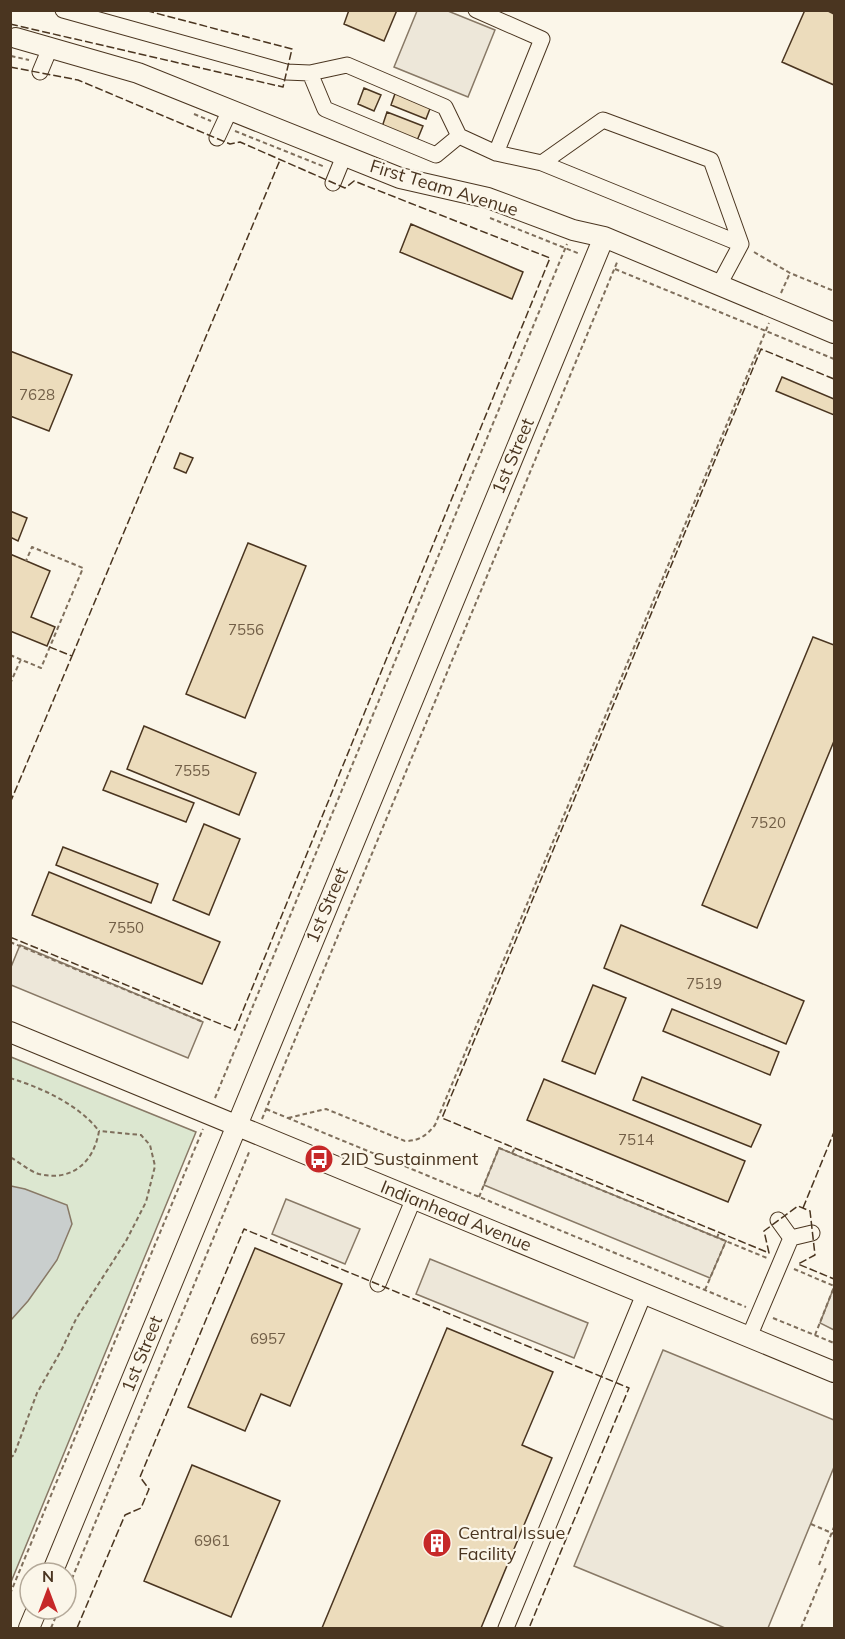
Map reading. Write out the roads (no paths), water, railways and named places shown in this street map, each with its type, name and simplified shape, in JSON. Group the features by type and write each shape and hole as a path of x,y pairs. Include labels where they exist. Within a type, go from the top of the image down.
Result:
{"main road":[{"name":"First Team Avenue","path":"12,44 44,61 138,73 223,125 338,170 400,178 488,198 573,230 604,237 834,333"},
{"name":"1st Street","path":"57,1561 604,237"},
{"name":"Indianhead Avenue","path":"10,1032 834,1372"}],"lane":[{"path":"63,10 286,72 310,73 347,65 445,107 459,136 496,153 542,163 741,244"},
{"path":"476,10 542,39 496,153"},
{"path":"310,73 325,109 436,154 459,136"},
{"path":"542,163 603,120 711,160 741,244 719,285"},
{"path":"378,1284 414,1198"},
{"path":"778,1220 791,1238"},
{"path":"791,1238 813,1233"},
{"path":"749,1337 791,1238"},
{"path":"506,1629 644,1293"}],"place":[{"name":"2ID Sustainment","path":"319,1159"},
{"name":"Central Issue Facility","path":"437,1543"}]}
